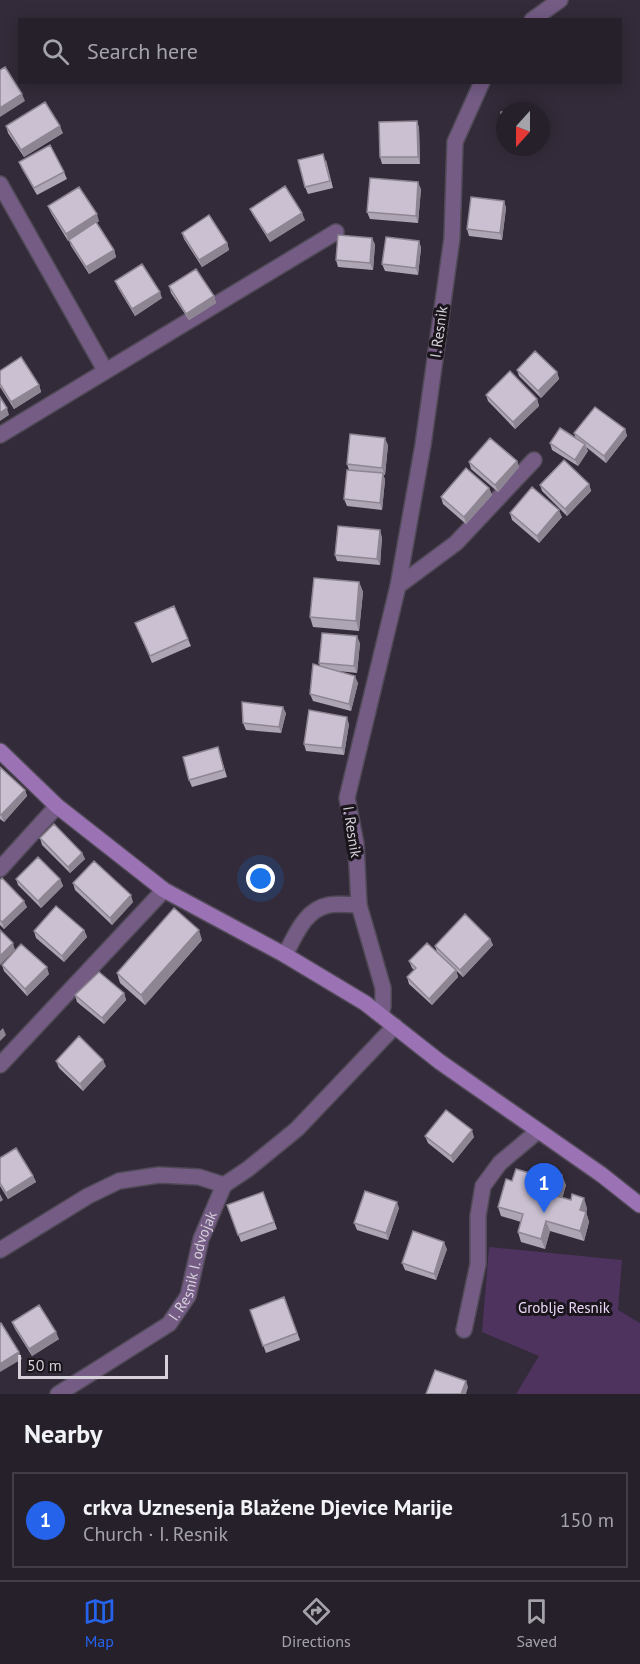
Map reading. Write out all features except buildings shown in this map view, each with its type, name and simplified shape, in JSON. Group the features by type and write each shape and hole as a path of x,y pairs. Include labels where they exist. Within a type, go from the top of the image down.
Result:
{"street":[{"path":"535,18 560,0"},
{"name":"I. Resnik","path":"381,1015 384,1006 382,987 358,905 356,844 347,798 398,586 423,445 452,238 455,142 481,84"},
{"path":"0,184 105,370"},
{"path":"0,435 336,231"},
{"path":"398,586 456,543 534,460"},
{"path":"0,751 57,806 164,890 285,955 365,1003 440,1062 602,1175 640,1205"},
{"path":"0,869 57,806"},
{"path":"0,1065 164,890"},
{"path":"285,955 302,923 315,911 329,905 358,905"},
{"path":"0,1250 88,1196 119,1181 159,1175 199,1177 224,1185 248,1169 297,1129 395,1026"},
{"path":"464,1330 478,1264 478,1216 483,1186 500,1163 538,1131"},
{"name":"I. Resnik I. odvojak","path":"58,1394 169,1324 188,1296 201,1239 224,1185"}],"green space":[{"name":"Groblje Resnik","path":"489,1247 622,1260 618,1310 640,1323 640,1394 516,1394 539,1356 482,1332"}],"place":[{"name":"crkva Uznesenja Blažene Djevice Marije","path":"544,1213"}]}
